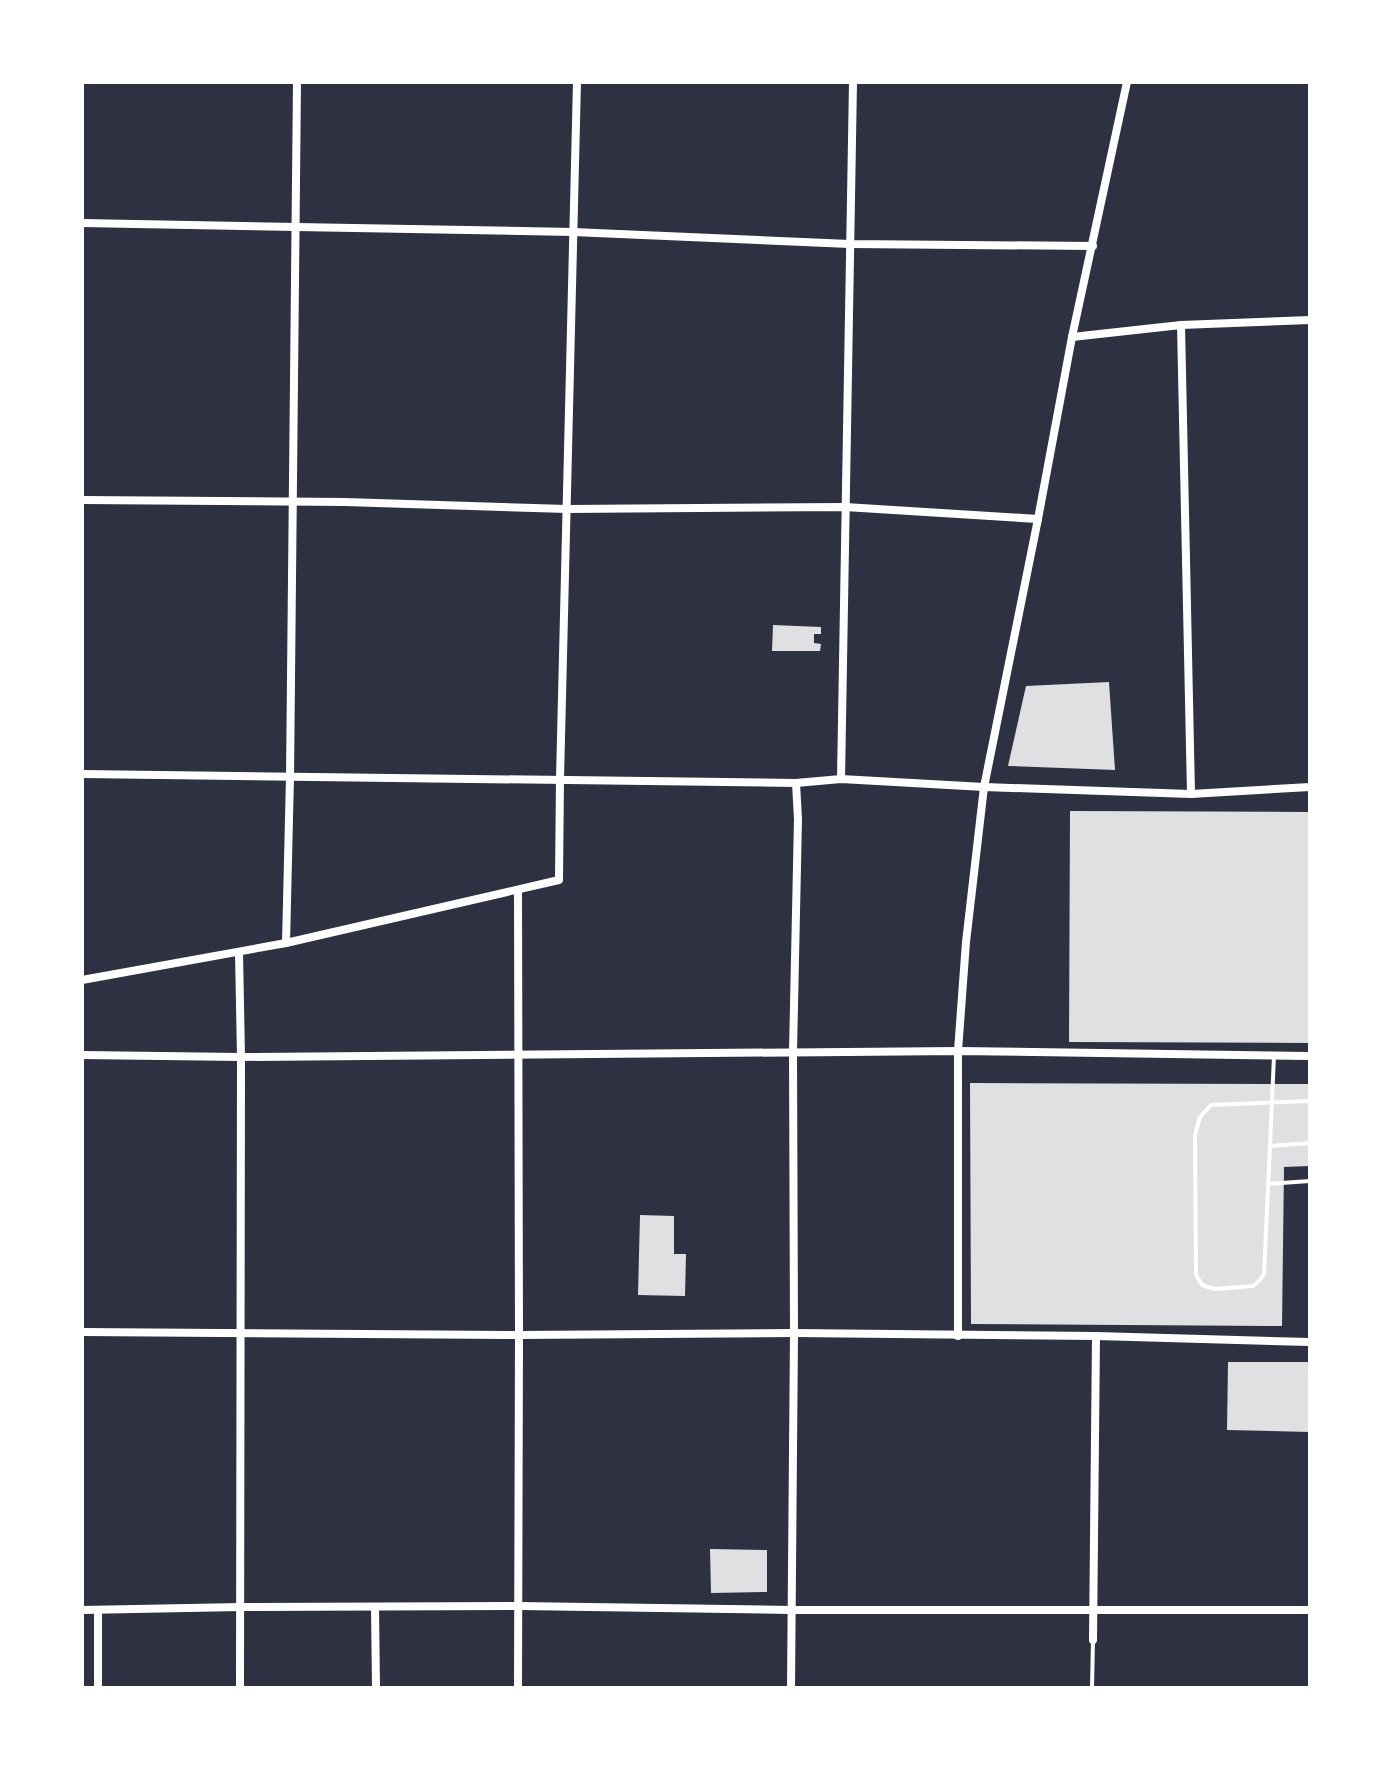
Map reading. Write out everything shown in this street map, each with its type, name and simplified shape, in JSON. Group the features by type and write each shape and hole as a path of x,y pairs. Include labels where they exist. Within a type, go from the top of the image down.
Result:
{"street":[{"path":"286,943 297,82"},
{"path":"82,980 286,943 559,880 577,82"},
{"path":"841,779 853,82"},
{"path":"958,1336 958,1051 966,942 984,787 1072,337 1127,82"},
{"path":"82,223 573,232 850,244 1093,246"},
{"path":"1072,337 1181,325 1310,320"},
{"path":"1181,325 1191,794"},
{"path":"82,500 292,501 567,509 845,507 1038,519"},
{"path":"82,774 796,783 841,779 1191,794 1310,787"},
{"path":"791,1688 796,783"},
{"path":"518,890 518,1688"},
{"path":"239,952 240,1688"},
{"path":"82,1055 241,1057 958,1051 1310,1056"},
{"path":"82,1332 794,1333 1310,1342"},
{"path":"1093,1640 1096,1336"},
{"path":"82,1610 519,1606 791,1610 1310,1610"},
{"path":"375,1607 376,1688"},
{"path":"98,1610 98,1688"}],"lane":[{"path":"1274,1056 1271,1103 1264,1274 1253,1286 1215,1289 1202,1285 1196,1275 1195,1135 1200,1117 1211,1105 1271,1103 1310,1101"},
{"path":"1270,1146 1310,1143"},
{"path":"1268,1184 1310,1181"},
{"path":"1092,1688 1093,1640"}],"building":[{"path":"773,625 821,627 821,634 814,634 814,643 821,644 820,651 772,651"},
{"path":"1109,682 1115,770 1008,766 1026,686"},
{"path":"1070,811 1310,812 1310,1043 1069,1042"},
{"path":"970,1083 1310,1084 1310,1166 1284,1167 1282,1326 971,1324"},
{"path":"640,1215 674,1216 674,1254 686,1254 685,1296 638,1295"},
{"path":"1228,1362 1310,1362 1310,1432 1227,1430"},
{"path":"710,1549 767,1550 767,1592 711,1593"}]}
